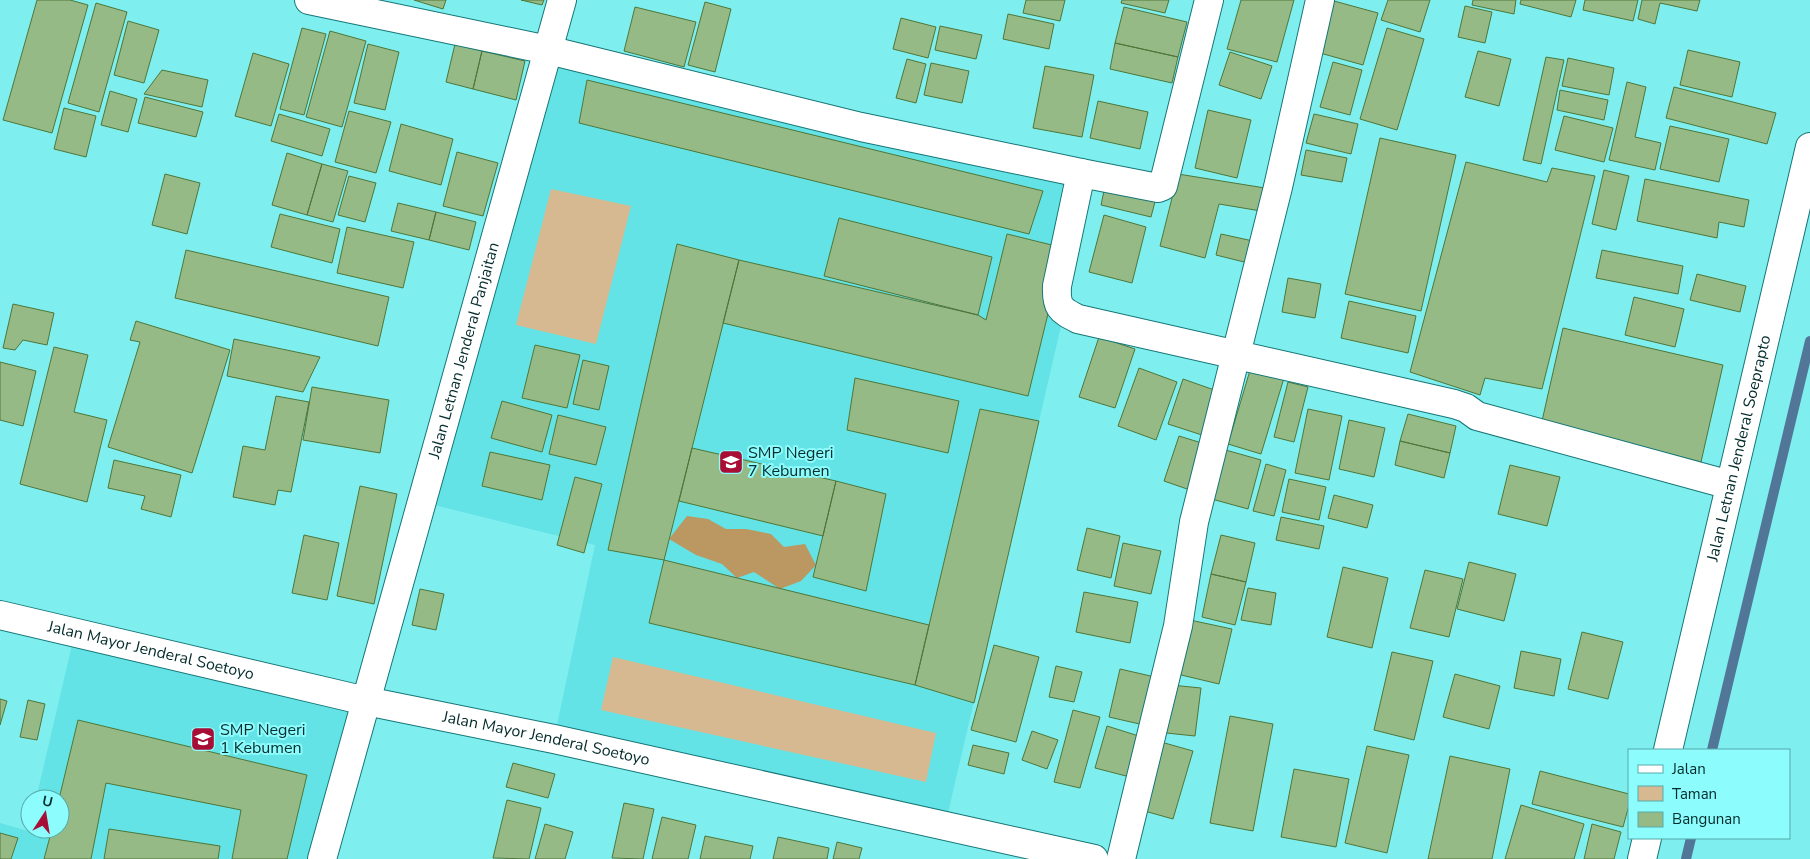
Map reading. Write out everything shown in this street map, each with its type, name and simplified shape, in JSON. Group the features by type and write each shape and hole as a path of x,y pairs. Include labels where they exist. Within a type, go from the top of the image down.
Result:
{"street":[{"path":"309,0 548,50 861,127 1158,188 1163,186 1208,0"},
{"name":"Jalan Letnan Jenderal Panjaitan","path":"322,859 562,0"},
{"path":"1121,859 1178,626 1194,522 1278,187 1320,0"},
{"name":"Jalan Letnan Jenderal Soeprapto","path":"1668,749 1810,147"},
{"path":"1081,173 1057,286 1057,300 1060,309 1078,319 1454,404 1466,408 1477,416 1730,485"},
{"name":"Jalan Mayor Jenderal Soetoyo","path":"0,615 366,701 563,741 1094,859"},
{"path":"1642,859 1648,839"}],"shaded area":[{"name":"SMP Negeri 7 Kebumen","path":"548,50 1094,184 945,826 554,739 595,545 422,502"},
{"path":"687,516 708,519 726,529 746,529 771,534 784,547 805,544 816,565 801,581 780,589 754,572 737,578 722,564 696,555 669,539"},
{"name":"SMP Negeri 1 Kebumen","path":"75,632 366,701 322,859 0,859 0,823 20,829 20,839 70,839 70,789 38,789"}],"green space":[{"path":"551,189 631,206 596,344 516,325"},
{"path":"613,657 936,733 926,782 601,710"}],"building":[{"path":"37,0 70,0 88,5 52,133 3,120"},
{"path":"414,0 446,0 443,9"},
{"path":"521,0 544,0 542,5"},
{"path":"1026,0 1065,0 1060,21 1023,13"},
{"path":"1122,0 1169,0 1165,13 1121,3"},
{"path":"1241,0 1294,0 1277,62 1227,49"},
{"path":"1388,0 1430,0 1420,32 1381,20"},
{"path":"1473,0 1516,0 1514,14 1472,5"},
{"path":"1521,0 1576,0 1571,17 1520,4"},
{"path":"1585,0 1638,0 1633,21 1583,10"},
{"path":"1642,0 1700,0 1697,11 1660,3 1655,24 1638,19"},
{"path":"1334,1 1378,13 1363,65 1320,53"},
{"path":"705,2 731,9 715,72 688,65"},
{"path":"96,3 127,12 99,112 68,103"},
{"path":"1465,6 1492,12 1485,43 1458,37"},
{"path":"635,7 696,22 684,67 624,51"},
{"path":"1124,7 1187,22 1178,57 1115,43"},
{"path":"1008,14 1054,24 1049,49 1003,39"},
{"path":"901,18 936,27 928,58 893,49"},
{"path":"128,21 159,30 144,83 114,75"},
{"path":"940,26 982,35 976,59 935,50"},
{"path":"302,28 326,34 304,115 280,109"},
{"path":"1387,28 1424,39 1397,130 1360,119"},
{"path":"330,31 366,41 342,127 306,117"},
{"path":"1115,43 1178,57 1172,83 1110,69"},
{"path":"368,44 399,52 385,110 354,103"},
{"path":"455,44 482,51 473,89 446,82"},
{"path":"1688,50 1740,62 1732,97 1680,85"},
{"path":"482,51 525,61 516,100 473,89"},
{"path":"1478,51 1511,59 1499,106 1465,97"},
{"path":"1230,52 1272,66 1261,99 1219,85"},
{"path":"253,53 289,64 271,126 235,116"},
{"path":"1546,57 1564,60 1541,164 1523,160"},
{"path":"1568,58 1614,68 1609,95 1562,86"},
{"path":"907,59 926,64 916,103 896,98"},
{"path":"1333,62 1362,70 1350,115 1320,107"},
{"path":"931,63 969,71 962,103 924,95"},
{"path":"1045,66 1094,75 1082,137 1033,128"},
{"path":"162,70 208,80 202,107 144,94"},
{"path":"587,80 1043,191 1029,234 579,123"},
{"path":"1627,82 1646,87 1635,137 1661,143 1655,170 1609,160"},
{"path":"1674,87 1776,113 1767,144 1666,118"},
{"path":"1560,90 1608,100 1604,120 1557,110"},
{"path":"110,91 137,99 128,132 101,125"},
{"path":"145,97 203,112 196,137 138,123"},
{"path":"1098,101 1148,112 1140,149 1090,138"},
{"path":"64,108 96,116 86,157 54,149"},
{"path":"1208,110 1251,120 1237,178 1195,168"},
{"path":"349,111 391,122 376,173 335,162"},
{"path":"279,114 330,129 322,156 271,141"},
{"path":"1314,114 1358,124 1351,154 1306,143"},
{"path":"1564,116 1613,128 1604,162 1555,150"},
{"path":"401,124 453,139 441,185 389,171"},
{"path":"1670,126 1729,139 1719,182 1660,169"},
{"path":"1380,138 1456,155 1421,311 1345,294"},
{"path":"1306,150 1347,158 1342,182 1301,175"},
{"path":"457,152 498,163 483,216 443,206"},
{"path":"287,153 322,164 307,215 272,205"},
{"path":"1466,162 1547,182 1552,168 1595,176 1542,389 1485,378 1480,395 1410,372"},
{"path":"322,164 348,171 333,222 307,215"},
{"path":"1604,170 1629,176 1616,230 1592,224"},
{"path":"165,174 200,183 187,234 152,225"},
{"path":"1178,174 1265,188 1261,211 1219,204 1205,258 1160,246"},
{"path":"349,176 376,183 365,222 338,215"},
{"path":"1645,179 1749,200 1744,227 1719,222 1717,238 1637,221"},
{"path":"1105,186 1156,198 1151,217 1101,205"},
{"path":"398,203 436,212 429,240 391,231"},
{"path":"436,212 476,222 469,250 429,240"},
{"path":"280,214 340,229 332,263 271,247"},
{"path":"1104,215 1146,227 1132,283 1089,272"},
{"path":"839,218 992,257 978,315 824,276"},
{"path":"347,227 414,242 403,288 337,273"},
{"path":"1007,234 1064,248 1028,396 723,323 739,260 978,315 986,320"},
{"path":"1221,234 1253,241 1248,263 1216,255"},
{"path":"677,244 739,260 664,560 608,550"},
{"path":"186,250 389,297 378,346 175,298"},
{"path":"1602,250 1683,266 1678,294 1596,278"},
{"path":"1697,274 1746,286 1740,312 1690,300"},
{"path":"1288,278 1321,284 1315,318 1282,312"},
{"path":"1634,297 1684,309 1675,347 1625,335"},
{"path":"1349,301 1416,316 1408,353 1341,338"},
{"path":"13,304 54,313 47,345 23,340 15,350 3,348"},
{"path":"136,321 230,350 192,473 108,447 140,342 130,340"},
{"path":"1563,328 1723,365 1701,462 1542,421"},
{"path":"1099,337 1135,349 1115,408 1079,397"},
{"path":"234,339 320,357 303,392 227,376"},
{"path":"535,345 580,355 567,408 522,398"},
{"path":"54,347 88,355 74,412 107,420 87,502 20,484"},
{"path":"583,360 609,366 599,410 573,404"},
{"path":"0,362 36,371 23,426 0,420"},
{"path":"1251,367 1284,378 1261,454 1228,444"},
{"path":"1139,368 1177,382 1156,440 1118,426"},
{"path":"855,378 959,401 948,453 847,430"},
{"path":"1183,379 1220,392 1205,436 1168,424"},
{"path":"1288,382 1308,387 1294,442 1274,437"},
{"path":"312,387 389,400 380,453 303,440"},
{"path":"276,396 309,402 291,492 278,490 275,505 233,497 243,446 265,450"},
{"path":"502,401 552,415 542,452 491,438"},
{"path":"980,409 1039,421 974,703 915,685"},
{"path":"1308,409 1342,416 1329,480 1295,473"},
{"path":"1408,414 1456,426 1450,453 1400,441"},
{"path":"558,415 606,427 596,465 549,454"},
{"path":"1349,420 1385,428 1374,477 1339,469"},
{"path":"1179,436 1205,444 1190,490 1164,481"},
{"path":"1400,441 1450,453 1444,478 1395,465"},
{"path":"692,448 836,481 823,536 679,501"},
{"path":"1222,449 1261,460 1248,509 1208,498"},
{"path":"490,452 550,465 542,500 482,486"},
{"path":"114,460 181,475 171,517 141,509 145,496 108,488"},
{"path":"1266,464 1286,470 1274,516 1253,511"},
{"path":"1510,465 1560,477 1547,526 1498,514"},
{"path":"575,477 602,484 584,553 557,545"},
{"path":"1289,479 1326,487 1319,520 1282,512"},
{"path":"836,481 886,494 866,591 813,577"},
{"path":"360,486 397,494 374,604 337,596"},
{"path":"1334,495 1373,505 1367,528 1328,518"},
{"path":"1281,517 1324,526 1319,549 1276,540"},
{"path":"1087,528 1120,536 1111,578 1077,570"},
{"path":"304,535 339,543 327,600 292,593"},
{"path":"1221,535 1255,543 1246,582 1211,574"},
{"path":"1123,543 1161,551 1151,594 1114,586"},
{"path":"664,560 929,625 915,685 649,623"},
{"path":"1469,562 1516,574 1504,621 1457,609"},
{"path":"1343,567 1388,578 1372,648 1327,637"},
{"path":"1425,570 1463,579 1449,637 1410,628"},
{"path":"1211,574 1246,582 1235,625 1202,617"},
{"path":"1248,588 1276,593 1271,625 1241,620"},
{"path":"420,589 444,594 436,630 412,625"},
{"path":"1084,592 1138,602 1130,643 1076,632"},
{"path":"1190,620 1232,629 1219,684 1177,674"},
{"path":"1582,632 1623,642 1608,699 1568,689"},
{"path":"994,645 1039,657 1016,742 971,730"},
{"path":"1521,651 1561,659 1554,696 1514,688"},
{"path":"1392,652 1433,661 1414,740 1374,730"},
{"path":"1056,666 1082,672 1074,702 1049,697"},
{"path":"1120,669 1155,677 1144,725 1109,717"},
{"path":"1455,674 1500,686 1489,729 1443,717"},
{"path":"1171,685 1201,688 1195,736 1166,733"},
{"path":"0,699 7,701 0,725"},
{"path":"28,700 45,704 37,740 20,737"},
{"path":"1073,710 1100,717 1080,788 1054,782"},
{"path":"1230,716 1273,724 1253,831 1210,823"},
{"path":"78,720 307,775 287,859 232,859 241,810 106,783 91,859 44,859 49,839 70,839 70,789 61,789"},
{"path":"1107,726 1142,737 1130,777 1095,768"},
{"path":"1032,731 1058,740 1047,769 1022,760"},
{"path":"1161,742 1193,751 1173,819 1141,810"},
{"path":"973,745 1009,753 1004,774 968,765"},
{"path":"1367,746 1409,755 1387,853 1345,843"},
{"path":"1450,756 1510,769 1492,859 1428,859"},
{"path":"513,763 555,774 548,798 506,787"},
{"path":"1294,769 1349,779 1336,847 1281,837"},
{"path":"1540,771 1628,794 1628,809 1623,827 1532,804"},
{"path":"507,800 541,808 529,859 493,858"},
{"path":"624,803 654,809 643,859 612,858"},
{"path":"1521,805 1584,824 1574,859 1505,859"},
{"path":"662,817 696,825 688,859 652,859"},
{"path":"545,824 573,832 565,859 535,859"},
{"path":"1592,824 1621,832 1614,859 1584,859"},
{"path":"109,829 220,846 218,859 104,859"},
{"path":"0,833 18,838 11,859 0,859"},
{"path":"705,836 753,846 750,859 700,859"},
{"path":"778,837 829,848 827,859 773,859"},
{"path":"837,842 862,848 859,859 833,859"}],"waterway":[{"path":"1712,749 1810,341"},
{"path":"1686,859 1691,839"}],"place":[{"name":"SMP Negeri 7 Kebumen","path":"731,462"},
{"name":"SMP Negeri 1 Kebumen","path":"203,739"}]}
